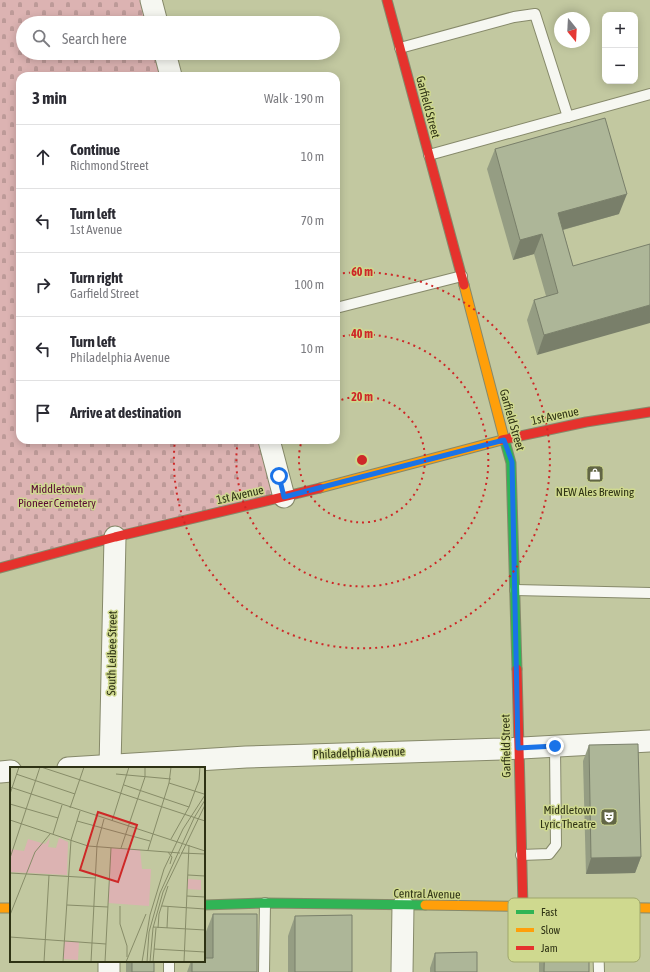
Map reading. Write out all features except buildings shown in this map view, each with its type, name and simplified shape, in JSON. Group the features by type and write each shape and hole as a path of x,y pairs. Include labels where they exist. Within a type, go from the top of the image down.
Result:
{"street":[{"path":"150,0 155,16"},
{"name":"Garfield Street","path":"387,0 462,276 504,440 512,462 523,898"},
{"path":"167,60 170,72"},
{"name":"1st Avenue","path":"0,568 114,537 284,497 504,440 586,422 650,412"},
{"path":"270,444 284,497"},
{"name":"South Leibee Street","path":"110,767 114,537"},
{"name":"Philadelphia Avenue","path":"110,767 246,757 518,748 650,741"},
{"path":"0,772 10,771"},
{"name":"Central Avenue","path":"205,905 265,903 508,907"},
{"path":"402,972 403,906"},
{"name":"Central Avenue","path":"640,908 650,908"}],"lane":[{"path":"400,48 514,17 535,14 568,117"},
{"path":"429,155 650,94"},
{"path":"340,307 462,276"},
{"path":"515,590 650,593"},
{"path":"521,855 549,854 556,845 555,746"},
{"path":"264,972 265,903"},
{"path":"599,962 599,972"}],"green space":[{"name":"Middletown Pioneer Cemetery","path":"0,0 151,0 155,16 16,16 16,60 167,60 170,72 16,72 16,444 270,444 284,497 0,568"}],"traffic: fast":[{"path":"504,438 511,463 517,669"},
{"path":"205,905 265,903 425,905"}],"traffic: slow":[{"path":"464,285 504,438"},
{"path":"320,488 502,440"},
{"path":"425,905 508,906"},
{"path":"0,908 10,908"},
{"path":"640,908 650,908"}],"traffic: jam":[{"path":"387,0 464,285"},
{"path":"502,440 586,422 650,412"},
{"path":"0,568 115,537 320,488"},
{"path":"517,669 523,898"}],"place":[{"name":"NEW Ales Brewing","path":"595,474"},
{"name":"Middletown Lyric Theatre","path":"609,817"}],"route":[{"path":"279,476 284,497 504,440 512,462 518,748 555,746"}]}
